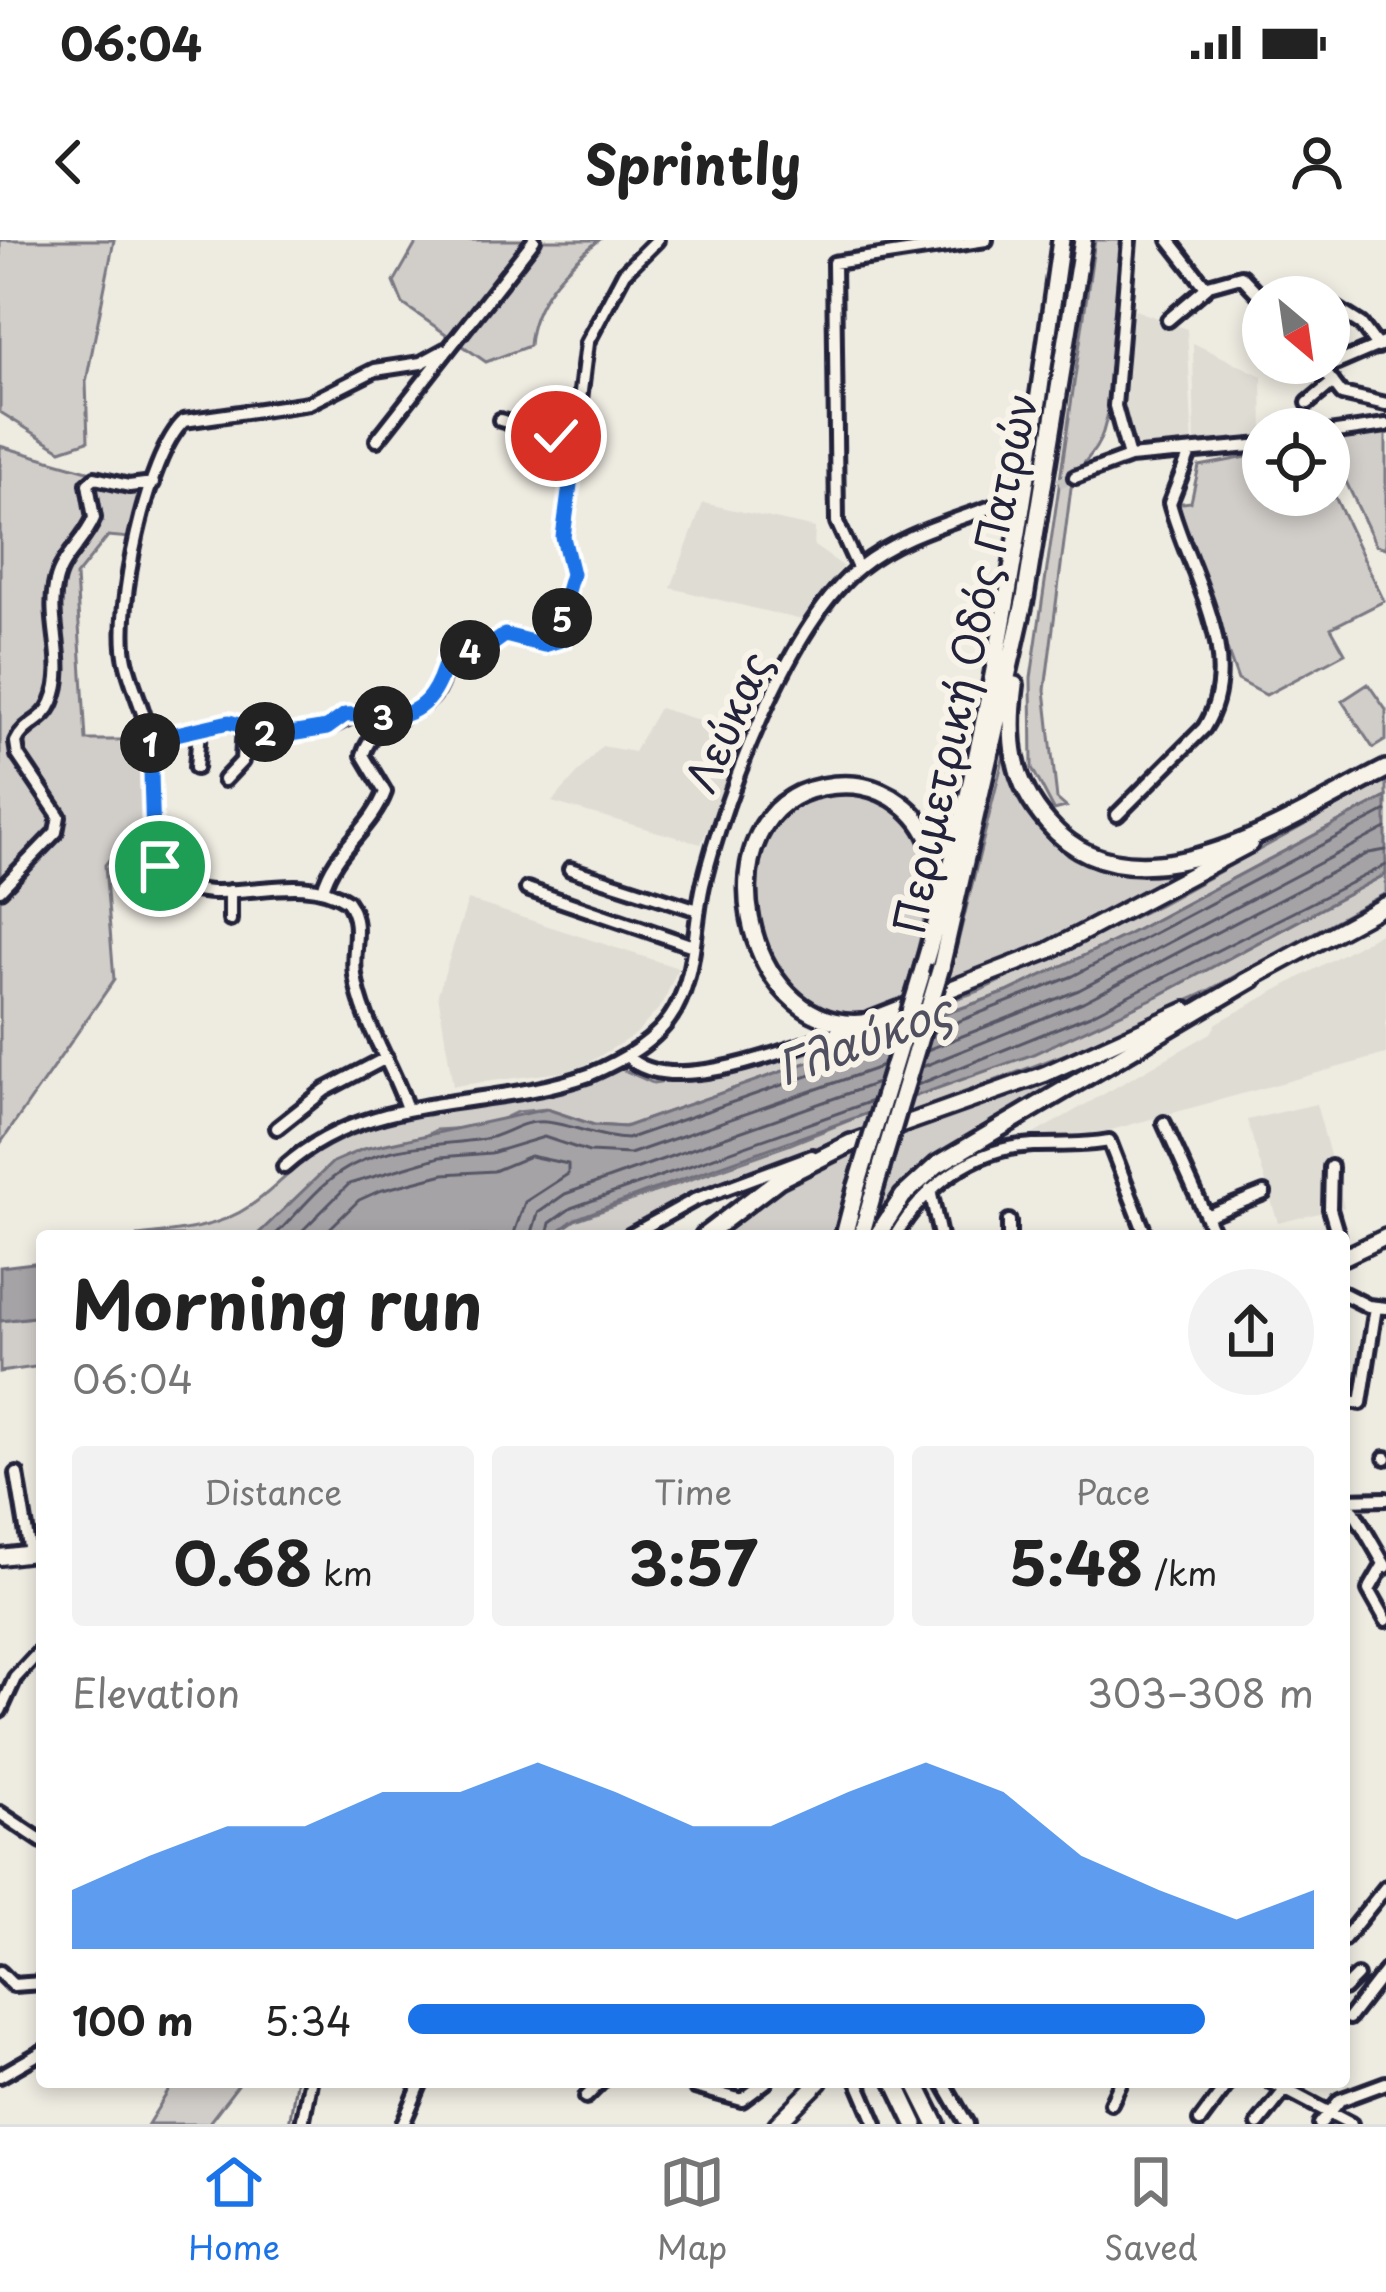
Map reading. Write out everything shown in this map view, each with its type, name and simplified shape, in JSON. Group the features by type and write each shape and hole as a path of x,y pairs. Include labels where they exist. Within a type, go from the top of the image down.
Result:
{"highway":[{"name":"Περιμετρική Οδός Πατρών","path":"928,971 992,691 1061,240"},
{"name":"Περιμετρική Οδός Πατρών","path":"862,1230 866,1186 928,971 1025,598 1083,240"},
{"path":"1025,598 1011,716 1013,758 1039,812 1084,851 1134,864 1196,858 1386,769"},
{"path":"863,1022 839,1023 804,1010 768,968 747,873 760,830 774,812 812,789 856,784 885,793 919,820 933,848 938,886 928,971"},
{"path":"881,1230 898,1201 937,1165 1202,1013 1252,979"},
{"path":"712,1230 779,1179 851,1143"},
{"name":"Περιμετρική Οδός Πατρών","path":"844,1230 850,1209 866,1186"},
{"path":"899,2088 915,2124"},
{"path":"918,2088 936,2124"}],"main road":[{"path":"863,1022 1048,951 1386,769"},
{"path":"851,1143 1095,1054 1252,979 1386,905"},
{"path":"1350,1254 1386,1237"},
{"path":"0,1557 36,1552"},
{"path":"777,2124 813,2088"}],"street":[{"path":"377,440 534,240"},
{"path":"323,890 334,859 380,806 382,784 363,755 373,736 392,719 427,703 438,689 448,655 487,648 505,635 544,645 564,639 561,612 572,574 563,537 587,343 624,273 657,240"},
{"path":"858,568 837,522 834,262 986,240"},
{"path":"1129,240 1115,387 1115,413 1129,458"},
{"path":"1169,240 1207,287"},
{"path":"1168,320 1207,287 1242,277"},
{"path":"1350,317 1382,344 1350,356"},
{"path":"407,1109 371,1033 356,983 354,910 343,898 323,890 272,884 230,891 174,884 160,866 153,840 150,740 124,658 124,616 153,482 168,438 184,421 309,403 375,370 421,363 445,350"},
{"path":"1308,403 1331,384"},
{"path":"1335,384 1346,396 1386,404"},
{"path":"500,420 556,436 578,426"},
{"path":"1350,430 1386,425"},
{"path":"1075,477 1129,458 1242,449"},
{"path":"1118,815 1204,728 1212,710 1219,635 1171,507 1190,455"},
{"path":"0,890 56,832 58,816 18,755 16,742 26,727 45,717 53,701 60,667 56,579 94,518 88,484 95,478 129,486 153,482"},
{"name":"Λεύκας","path":"284,1167 332,1134 407,1109 568,1082 627,1056 673,1013 726,807 778,687 826,602 858,568 891,548 1002,503"},
{"path":"150,740 174,730 200,731 218,723 278,736 327,728 345,715 392,719"},
{"path":"224,780 244,767 244,725"},
{"path":"196,768 200,731"},
{"path":"570,869 698,910"},
{"path":"527,889 693,946"},
{"path":"230,891 230,920"},
{"path":"627,1056 656,1073 686,1073 762,1056 863,1022"},
{"path":"277,1128 325,1090 386,1058"},
{"path":"1164,1124 1212,1230"},
{"path":"900,1230 930,1190 969,1163 1015,1147 1109,1141 1143,1230"},
{"path":"640,1230 707,1194 851,1143"},
{"path":"1331,1167 1330,1209 1336,1230"},
{"path":"930,1190 939,1230"},
{"path":"1206,1216 1264,1192"},
{"path":"1315,1203 1330,1209"},
{"path":"1009,1221 1009,1230"},
{"path":"1350,1296 1381,1308 1361,1402 1350,1401"},
{"path":"1367,1364 1386,1361"},
{"path":"16,1474 36,1552"},
{"path":"1350,1500 1386,1498"},
{"path":"1350,1507 1385,1565 1369,1590 1386,1620"},
{"path":"0,1711 15,1678 36,1655"},
{"path":"0,1813 36,1837"},
{"path":"1350,1932 1386,1887"},
{"path":"1350,2017 1386,1970"},
{"path":"0,1972 13,1984 36,1983"},
{"path":"1350,1982 1357,1976"},
{"path":"0,2076 36,2055"},
{"path":"1320,2124 1352,2094 1386,2084"},
{"path":"302,2124 309,2088"},
{"path":"403,2124 418,2088"},
{"path":"586,2097 596,2088"},
{"path":"701,2088 742,2101 750,2088"},
{"path":"861,2088 876,2124"},
{"path":"946,2088 967,2124"},
{"path":"1111,2103 1118,2088"},
{"path":"1200,2120 1224,2088"},
{"path":"1281,2088 1351,2124"},
{"path":"1258,2124 1285,2090"}],"shaded area":[{"path":"0,240 114,240 86,382 88,441 61,450 0,412"},
{"path":"418,240 599,240 544,300 529,346 486,362 403,304 394,282"},
{"path":"1095,240 1125,240 1113,385 1103,432 1071,488 1045,690 1057,799 1066,807 1054,810 1032,768 1031,678"},
{"path":"1124,306 1187,329 1193,447 1131,454 1121,420"},
{"path":"1193,343 1242,366 1242,384 1262,384 1263,408 1242,408 1242,441 1195,449"},
{"path":"1386,432 1386,548 1376,545 1350,490 1350,436"},
{"path":"0,446 144,487 130,538 108,536 76,576 86,740 142,740 143,836 119,847 105,865 114,980 0,1144"},
{"path":"1242,458 1242,516 1344,516 1384,601 1331,628 1345,653 1266,695 1238,680 1175,504 1191,502 1199,466"},
{"path":"703,503 815,528 814,546 843,566 802,620 671,588"},
{"path":"1368,684 1386,710 1386,740 1373,748 1342,701"},
{"path":"659,708 748,735 701,844 552,802 602,746 634,752"},
{"path":"1005,751 1029,813 1065,853 1116,872 1182,873 1043,947 947,986"},
{"path":"1386,780 1386,797 1127,935 1007,992 625,1127 594,1125 547,1109 517,1112 486,1127 436,1130 280,1215 263,1230 180,1230 237,1214 330,1139 376,1119 552,1091 619,1068 653,1083 740,1071 979,991 1159,905"},
{"path":"828,792 871,796 901,811 918,834 926,864 922,933 902,1001 862,1013 821,1011 802,1001 774,962 759,910 758,860 768,830 790,809"},
{"path":"1386,874 1386,893 1202,994 1087,1046 719,1184 632,1230 561,1230 575,1220 788,1145 1158,996"},
{"path":"468,900 678,968 662,1005 636,1034 577,1070 453,1086 438,994"},
{"path":"1386,930 1386,1054 1100,1133 1032,1135 1211,1033 1217,1023"},
{"path":"1065,1077 1066,1082 936,1158 872,1230 902,1133"},
{"path":"1316,1104 1344,1207 1278,1223 1247,1120"},
{"path":"857,1149 835,1230 722,1230 780,1185"},
{"path":"36,1317 36,1367 0,1372 0,1321"},
{"path":"170,2088 236,2088 208,2124 148,2124"}],"water":[{"path":"1386,797 1386,874 1158,996 1031,1055 644,1193 575,1219 560,1230 262,1230 333,1162 363,1149 547,1109 594,1125 625,1127 1007,992 1127,935"},
{"path":"36,1263 36,1317 0,1321 0,1267"}],"waterway":[{"path":"289,2124 295,2088"}],"tunnel":[{"path":"1002,503 1075,477"}],"route":[{"path":"160,866 153,840 150,740 174,730 200,731 229,722 278,736 327,728 345,715 358,713 392,719 427,703 438,689 448,655 457,650 487,648 505,635 544,645 564,639 567,632 561,612 572,568 563,537 578,426 556,436"}],"water label":[{"name":"Γλαύκος","path":"864,1040"}]}
